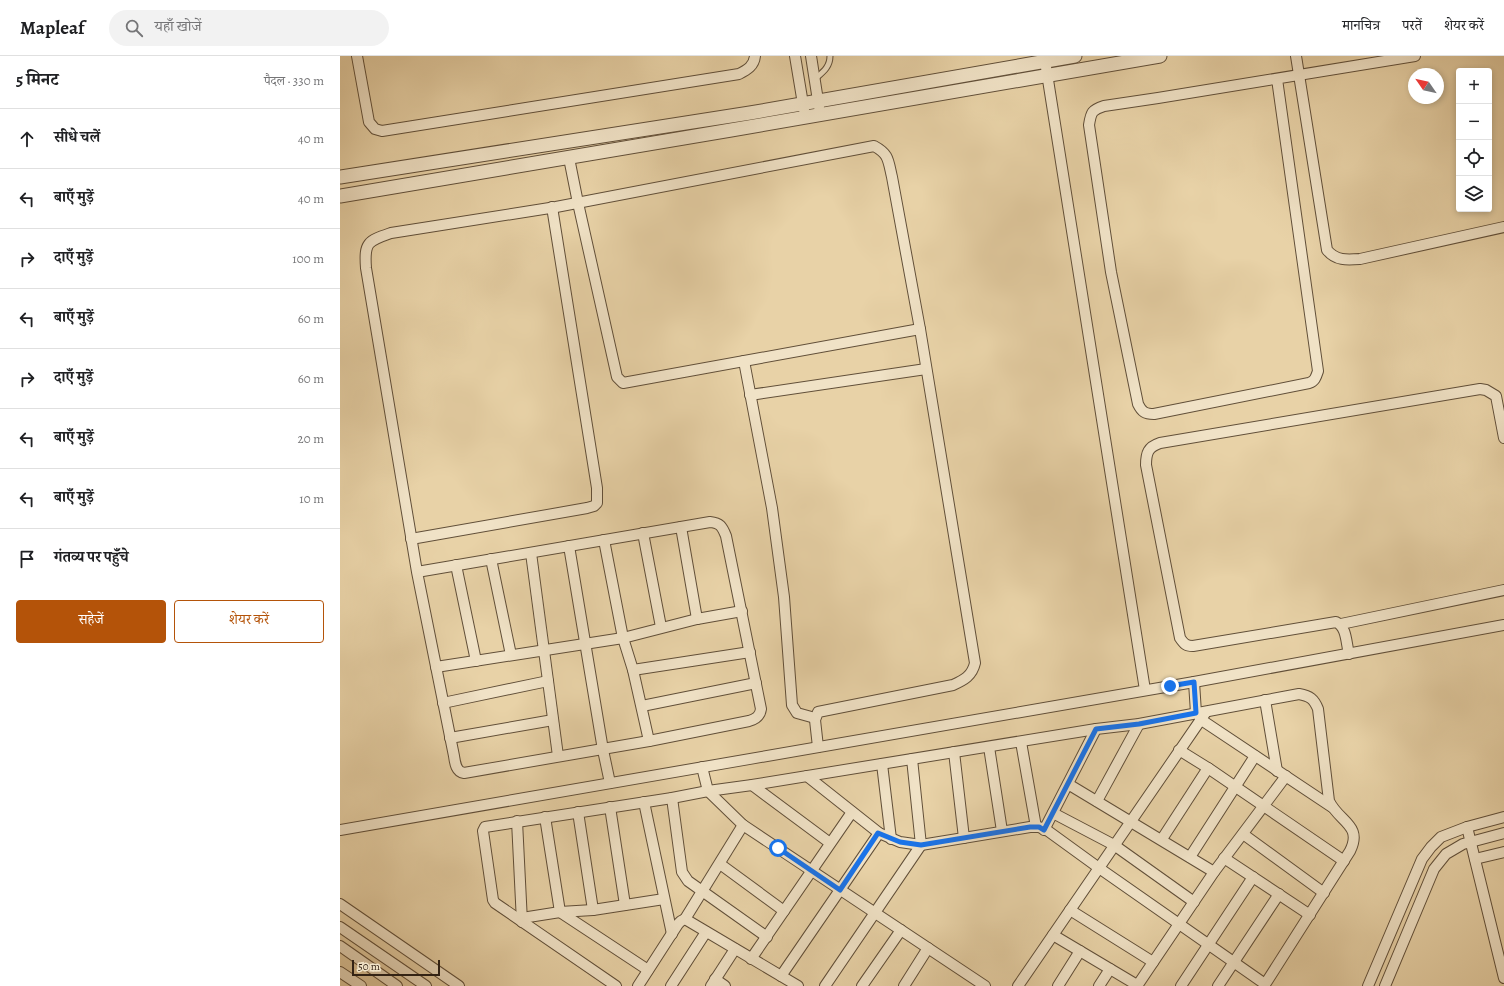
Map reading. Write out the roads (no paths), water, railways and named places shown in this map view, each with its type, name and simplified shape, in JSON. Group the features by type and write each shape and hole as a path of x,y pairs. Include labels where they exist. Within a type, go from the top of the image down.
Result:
{"street":[{"path":"357,56 369,122 375,129 382,132 739,74 748,69 754,61 754,56"},
{"path":"795,56 805,118"},
{"path":"811,56 821,115"},
{"path":"340,177 803,104 1075,56"},
{"path":"340,196 805,118 1160,56"},
{"path":"1296,56 1327,250 1332,256 1346,260 1360,259 1504,227"},
{"path":"1277,79 1318,371 1316,377 1309,383 1154,414 1143,412 1138,404 1110,272 1089,125 1092,113 1104,106 1414,56"},
{"path":"1045,61 1145,690"},
{"path":"417,572 710,522 718,523 723,527 726,536 761,709 760,714 754,720 603,750 558,756 464,773 461,772 456,765 450,738 417,572 411,540 365,256 368,244 372,240 390,233 578,203 874,146 884,152 889,162 920,329 975,663 974,669 964,681 953,685 818,712 815,718 818,747"},
{"path":"569,158 619,380 623,383 920,329"},
{"path":"411,540 587,508 594,506 597,503 597,488 552,207"},
{"path":"744,361 772,508 784,597 792,705 797,713 815,718"},
{"path":"750,395 926,369"},
{"path":"1504,438 1496,396 1486,390 1480,389 1160,443 1153,445 1148,449 1146,457 1146,465 1180,638 1187,646 1336,622 1341,624 1504,590"},
{"path":"681,527 697,619"},
{"path":"643,533 661,627"},
{"path":"604,540 623,638 633,670 649,741"},
{"path":"569,546 603,750 610,783"},
{"path":"531,552 558,756"},
{"path":"490,559 511,655"},
{"path":"456,565 476,661"},
{"path":"436,667 623,638 661,627 742,611"},
{"path":"1341,624 1344,629 1349,654"},
{"path":"340,830 1194,682 1504,625"},
{"path":"633,670 750,652"},
{"path":"443,703 548,681"},
{"path":"807,776 878,833 891,839 921,845 1002,831 1040,828 1180,924 1265,985 1354,844 1354,833 1353,829 1332,807 1255,756 1201,715 1194,682"},
{"path":"642,706 756,683"},
{"path":"616,986 522,920 498,906 493,900 483,831 487,826 672,798 1096,729 1201,715 1299,694 1311,698 1315,702 1318,709 1329,801 1332,807"},
{"path":"1053,935 1137,986 1214,872 1264,807 1281,774 1266,700"},
{"path":"1018,986 1179,750 1201,715"},
{"path":"450,738 553,720"},
{"path":"1097,801 1139,724"},
{"path":"1040,828 1053,813 1096,729"},
{"path":"1021,742 1040,828"},
{"path":"989,747 1002,831"},
{"path":"1179,750 1236,786 1264,807 1344,861"},
{"path":"954,752 964,838"},
{"path":"1190,857 1255,756"},
{"path":"825,986 921,845 912,759"},
{"path":"882,764 891,839"},
{"path":"702,767 708,791 743,825 985,986"},
{"path":"1162,839 1208,768"},
{"path":"1068,784 1162,839 1214,872"},
{"path":"752,785 830,843"},
{"path":"672,798 682,872 688,881 767,936"},
{"path":"644,802 672,934"},
{"path":"610,807 625,905"},
{"path":"578,812 593,910"},
{"path":"752,959 852,812"},
{"path":"1053,813 1114,845 1194,902"},
{"path":"545,817 560,912 648,970"},
{"path":"1368,986 1422,859 1431,847 1441,837 1467,827 1504,817"},
{"path":"517,821 522,920"},
{"path":"638,986 681,921 685,919 743,825"},
{"path":"1467,827 1503,967 1504,978"},
{"path":"781,976 878,833"},
{"path":"1385,986 1434,869 1446,854 1463,844 1504,833"},
{"path":"1243,834 1324,893"},
{"path":"1475,859 1504,852"},
{"path":"1224,858 1310,915"},
{"path":"720,864 784,911"},
{"path":"1181,986 1253,877"},
{"path":"1218,986 1279,894"},
{"path":"522,920 560,912 593,910 664,899"},
{"path":"340,904 459,986"},
{"path":"1070,910 1154,962"},
{"path":"685,919 798,986"},
{"path":"340,927 426,986"},
{"path":"862,986 901,930"},
{"path":"670,986 706,932"},
{"path":"340,946 397,986"},
{"path":"904,986 928,948"},
{"path":"725,986 713,983 735,949"},
{"path":"1058,986 1080,951"},
{"path":"1099,986 1110,969"},
{"path":"340,972 361,986"}],"lane":[{"path":"815,79 826,69 830,61 830,56"}]}
